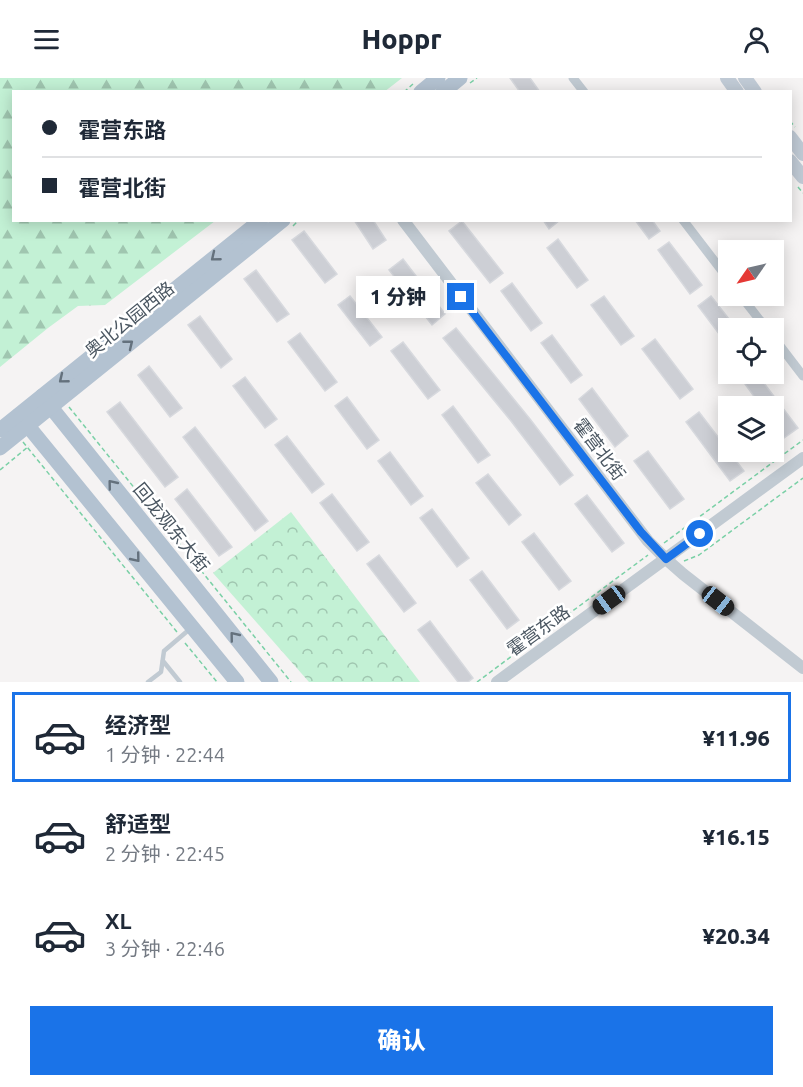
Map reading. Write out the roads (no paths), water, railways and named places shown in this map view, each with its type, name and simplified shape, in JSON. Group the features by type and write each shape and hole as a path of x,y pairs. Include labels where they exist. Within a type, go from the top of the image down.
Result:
{"main road":[{"path":"423,90 438,78"},
{"path":"445,90 460,78"},
{"path":"792,140 803,154"},
{"path":"792,163 803,177"},
{"name":"奥北公园西路","path":"50,407 259,222"},
{"name":"奥北公园西路","path":"0,430 50,407 281,222"},
{"name":"回龙观东大街","path":"50,407 271,682"},
{"path":"24,420 187,632 237,682"},
{"name":"奥北公园西路","path":"0,447 24,420"}],"street":[{"path":"573,78 582,90"},
{"name":"霍营北街","path":"405,222 641,532 666,559 803,668"},
{"path":"685,222 718,266"},
{"path":"749,306 758,318"},
{"path":"784,351 803,376"},
{"name":"霍营东路","path":"497,682 803,459"}],"lane":[{"path":"148,682 161,672 164,651 187,632"},
{"path":"163,661 180,682"}]}
